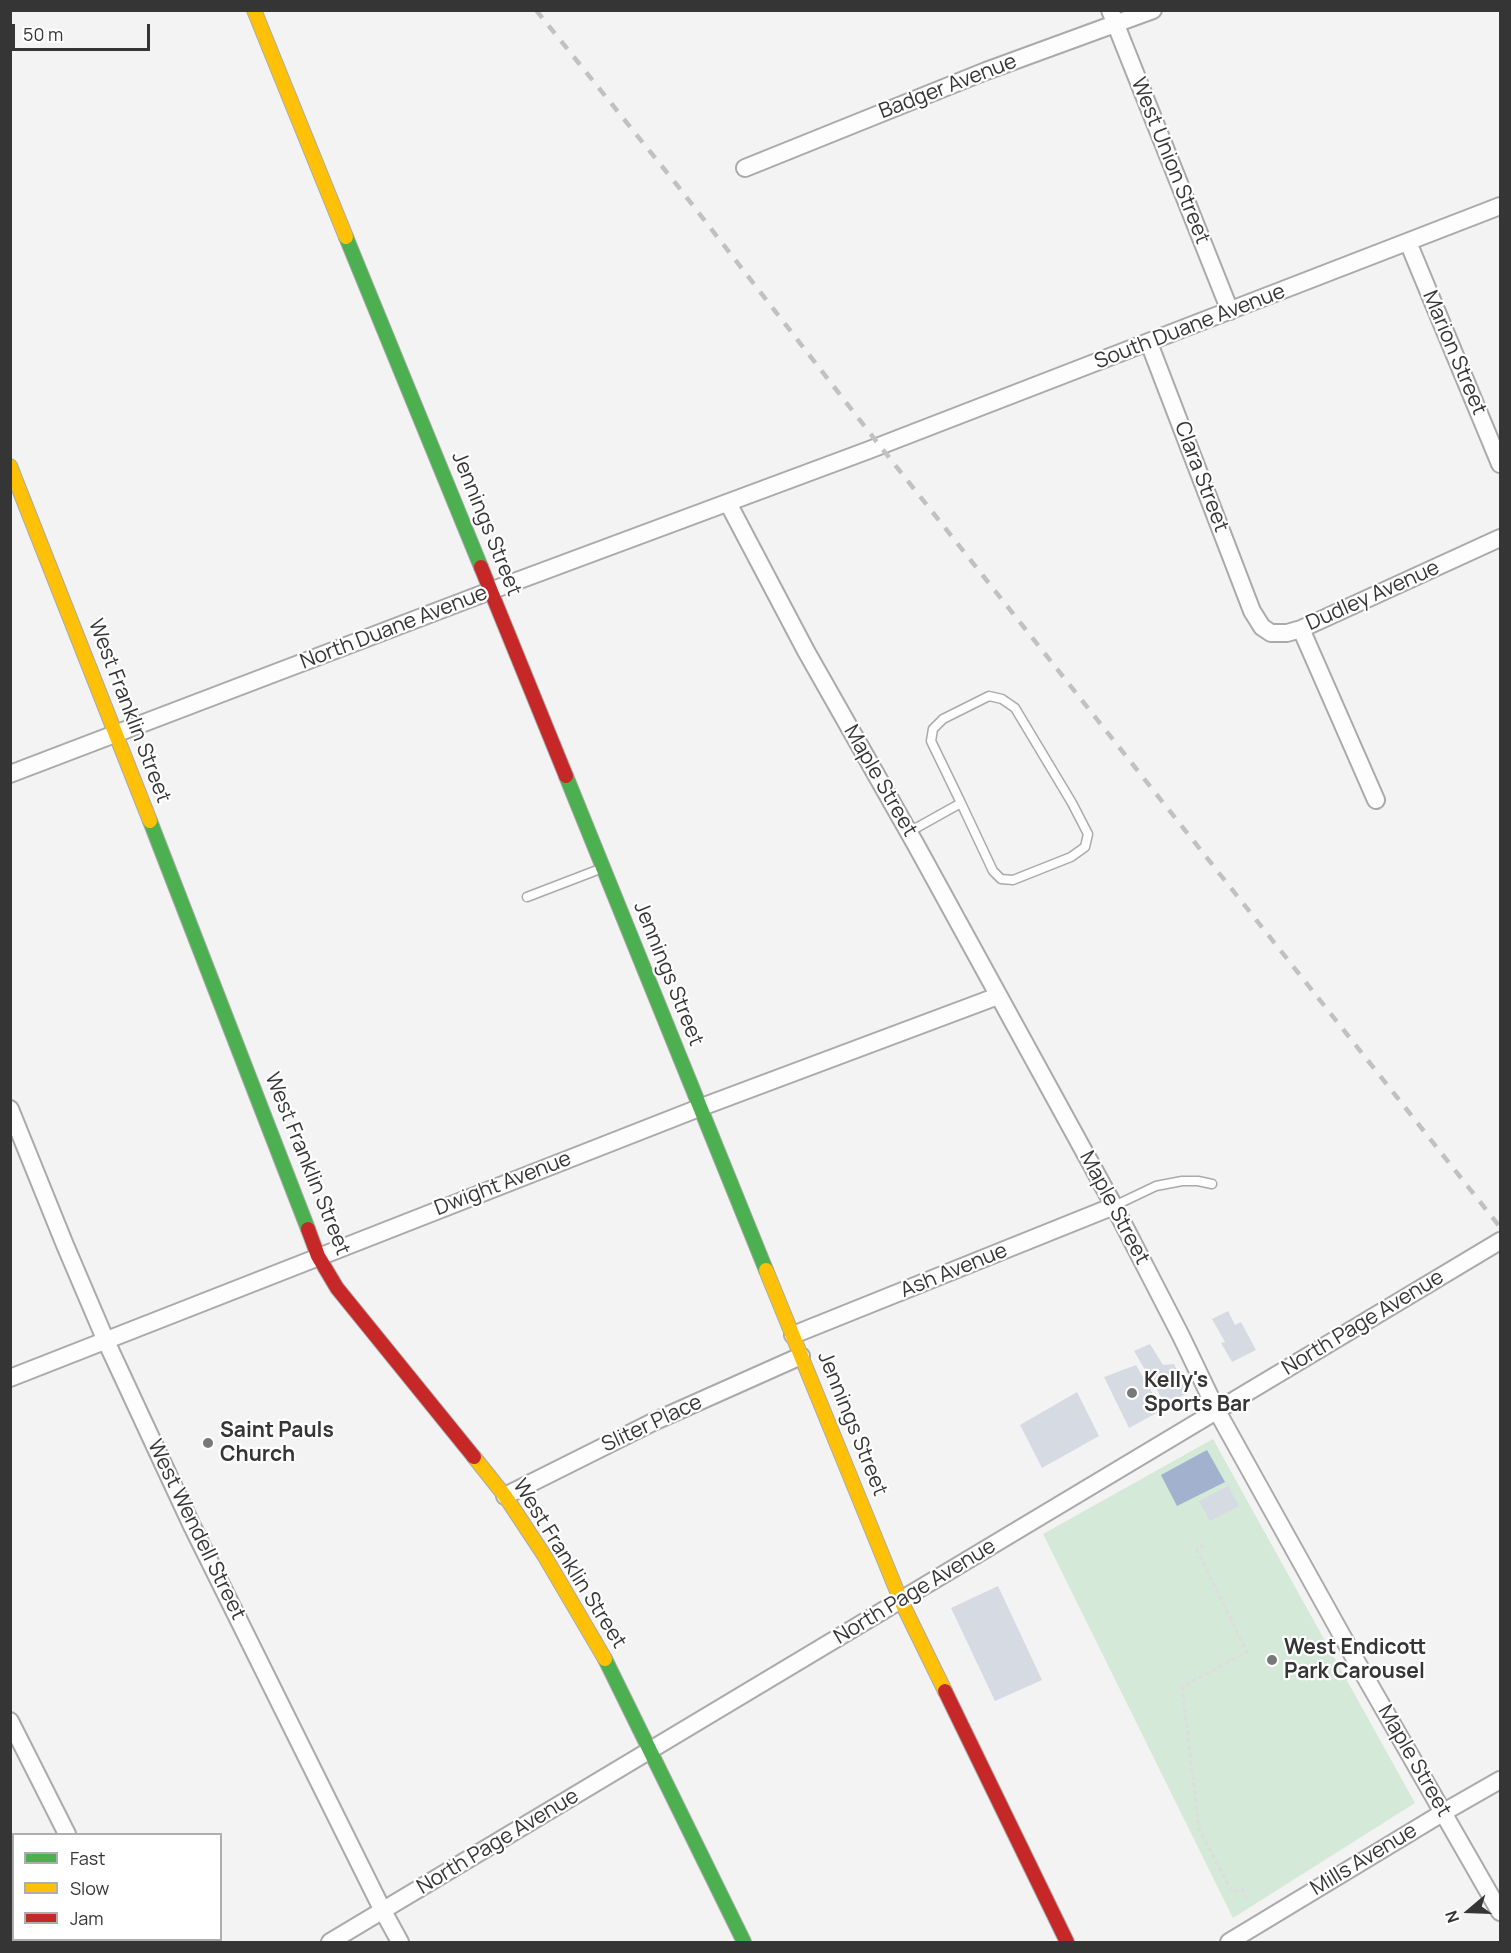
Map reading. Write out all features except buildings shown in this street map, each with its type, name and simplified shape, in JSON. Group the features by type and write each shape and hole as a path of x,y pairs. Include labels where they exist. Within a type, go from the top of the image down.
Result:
{"street":[{"name":"Jennings Street","path":"254,10 901,1600 1067,1942"},
{"name":"Badger Avenue","path":"745,168 986,72 1113,18 1153,10"},
{"name":"West Union Street","path":"1113,18 1230,311"},
{"name":"South Duane Avenue","path":"880,446 1500,206"},
{"name":"Marion Street","path":"1408,242 1500,464"},
{"name":"Clara Street","path":"1149,343 1252,611"},
{"name":"North Duane Avenue","path":"10,774 490,591 880,446"},
{"name":"West Franklin Street","path":"10,466 318,1256 337,1288 505,1496 544,1555 600,1650 744,1942"},
{"name":"Maple Street","path":"728,503 806,651 909,832 1114,1206 1217,1410 1354,1659 1500,1912"},
{"name":"Dudley Avenue","path":"1252,611 1262,627 1271,633 1287,633 1301,629 1500,538"},
{"path":"1301,629 1376,800"},
{"name":"Dwight Avenue","path":"10,1378 699,1108 998,996"},
{"name":"West Wendell Street","path":"10,1109 106,1341 192,1526 400,1942"},
{"name":"Ash Avenue","path":"793,1335 1114,1206"},
{"name":"North Page Avenue","path":"330,1942 1500,1241"},
{"name":"Sliter Place","path":"505,1496 654,1422 801,1356"},
{"path":"10,1721 66,1833"},
{"name":"Mills Avenue","path":"1235,1941 1500,1780"}],"lane":[{"path":"989,696 1002,699 1015,708 1072,803 1088,834 1085,847 1071,857 1023,876 1001,879 993,871 962,803 931,741 933,729 943,719 989,696"},
{"path":"909,832 962,803"},
{"path":"527,897 603,867"},
{"path":"1114,1206 1156,1186 1182,1181 1212,1184"}],"path":[{"path":"1204,1545 1197,1550 1247,1652 1182,1687 1199,1829 1232,1892 1242,1889 1248,1900"}],"green space":[{"path":"1213,1439 1415,1803 1233,1918 1043,1534"}],"water":[{"path":"1207,1450 1225,1482 1177,1506 1161,1475"}],"railway":[{"path":"536,10 677,185 880,446 1500,1227"}],"traffic: fast":[{"path":"346,237 481,567"},
{"path":"566,776 766,1270"},
{"path":"150,821 308,1229"},
{"path":"605,1659 744,1942"}],"traffic: slow":[{"path":"254,10 346,237"},
{"path":"10,466 150,821"},
{"path":"766,1270 901,1601 945,1691"},
{"path":"474,1457 505,1496 544,1555 605,1659"}],"traffic: jam":[{"path":"481,567 566,776"},
{"path":"308,1229 318,1256 337,1288 474,1457"},
{"path":"945,1691 1067,1942"}],"place":[{"name":"Kelly's Sports Bar","path":"1132,1393"},
{"name":"Saint Pauls Church","path":"208,1443"},
{"name":"West Endicott Park Carousel","path":"1272,1660"}]}
